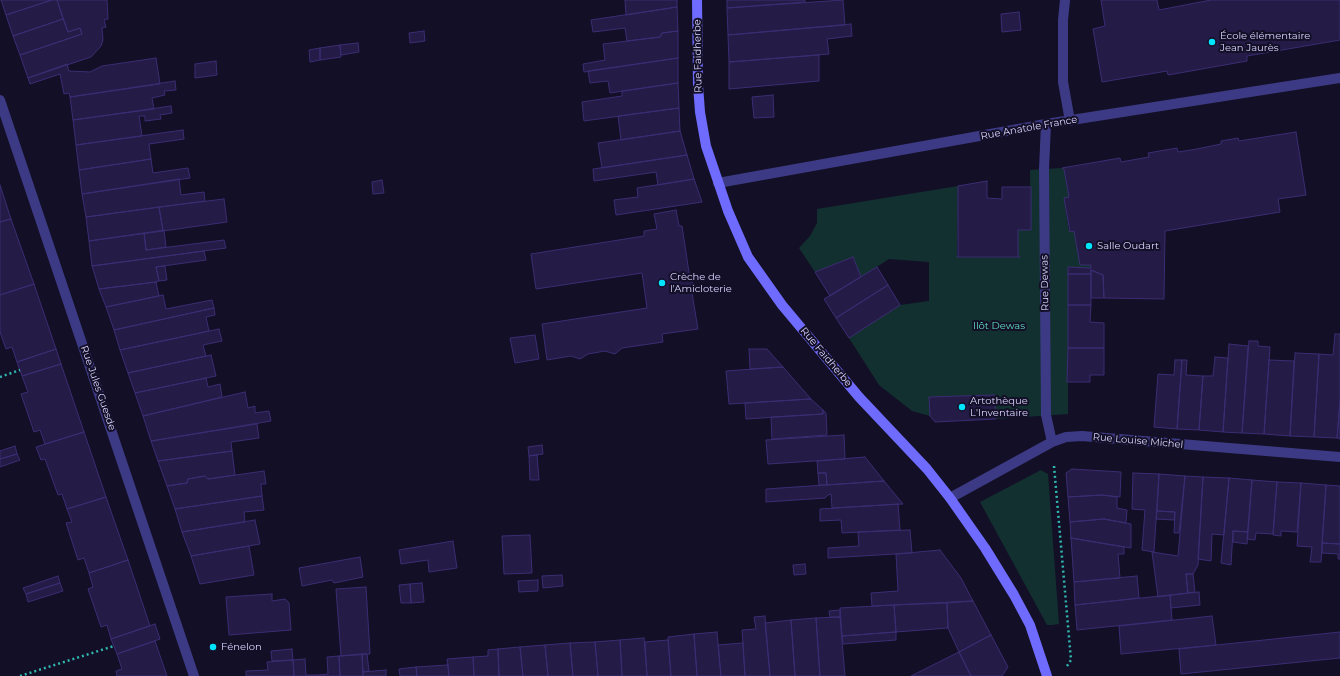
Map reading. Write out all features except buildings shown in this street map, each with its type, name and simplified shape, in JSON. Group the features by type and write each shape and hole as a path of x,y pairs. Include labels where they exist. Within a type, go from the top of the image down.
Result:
{"street":[{"name":"Rue Faidherbe","path":"697,0 700,112 706,146 737,235 767,285 859,397 923,464 950,498 985,548 1014,595 1030,626 1047,676"},
{"path":"1065,0 1063,20 1063,82 1070,120"},
{"name":"Rue Anatole France","path":"718,183 1046,124 1340,78"},
{"name":"Rue Jules Guesde","path":"0,100 194,676"},
{"name":"Rue Dewas","path":"1046,124 1044,169 1046,415 1052,442"},
{"name":"Rue Louise Michel","path":"950,498 1052,442 1066,437 1082,436 1340,457"}],"path":[{"path":"0,377 20,370"},
{"path":"1052,442 1071,660 1064,671"},
{"path":"20,676 114,646"}],"green space":[{"name":"Ilôt Dewas","path":"1064,169 1069,197 1064,199 1069,231 1074,231 1091,265 1091,268 1068,268 1068,414 996,419 994,395 929,397 930,416 912,411 879,385 849,338 900,305 929,301 929,262 889,259 861,277 853,257 815,272 799,248 810,236 817,223 817,209 958,186 957,257 1020,257 1018,255 1018,230 1031,230 1030,170"},
{"path":"1041,470 1048,474 1059,624 1052,625 1047,625 980,502"}],"place":[{"name":"École élémentaire Jean Jaurès","path":"1212,42"},
{"name":"Salle Oudart","path":"1089,246"},
{"name":"Crèche de l'Amicloterie","path":"662,283"},
{"name":"Artothèque L'Inventaire","path":"962,407"},
{"name":"Fénelon","path":"213,647"}]}
